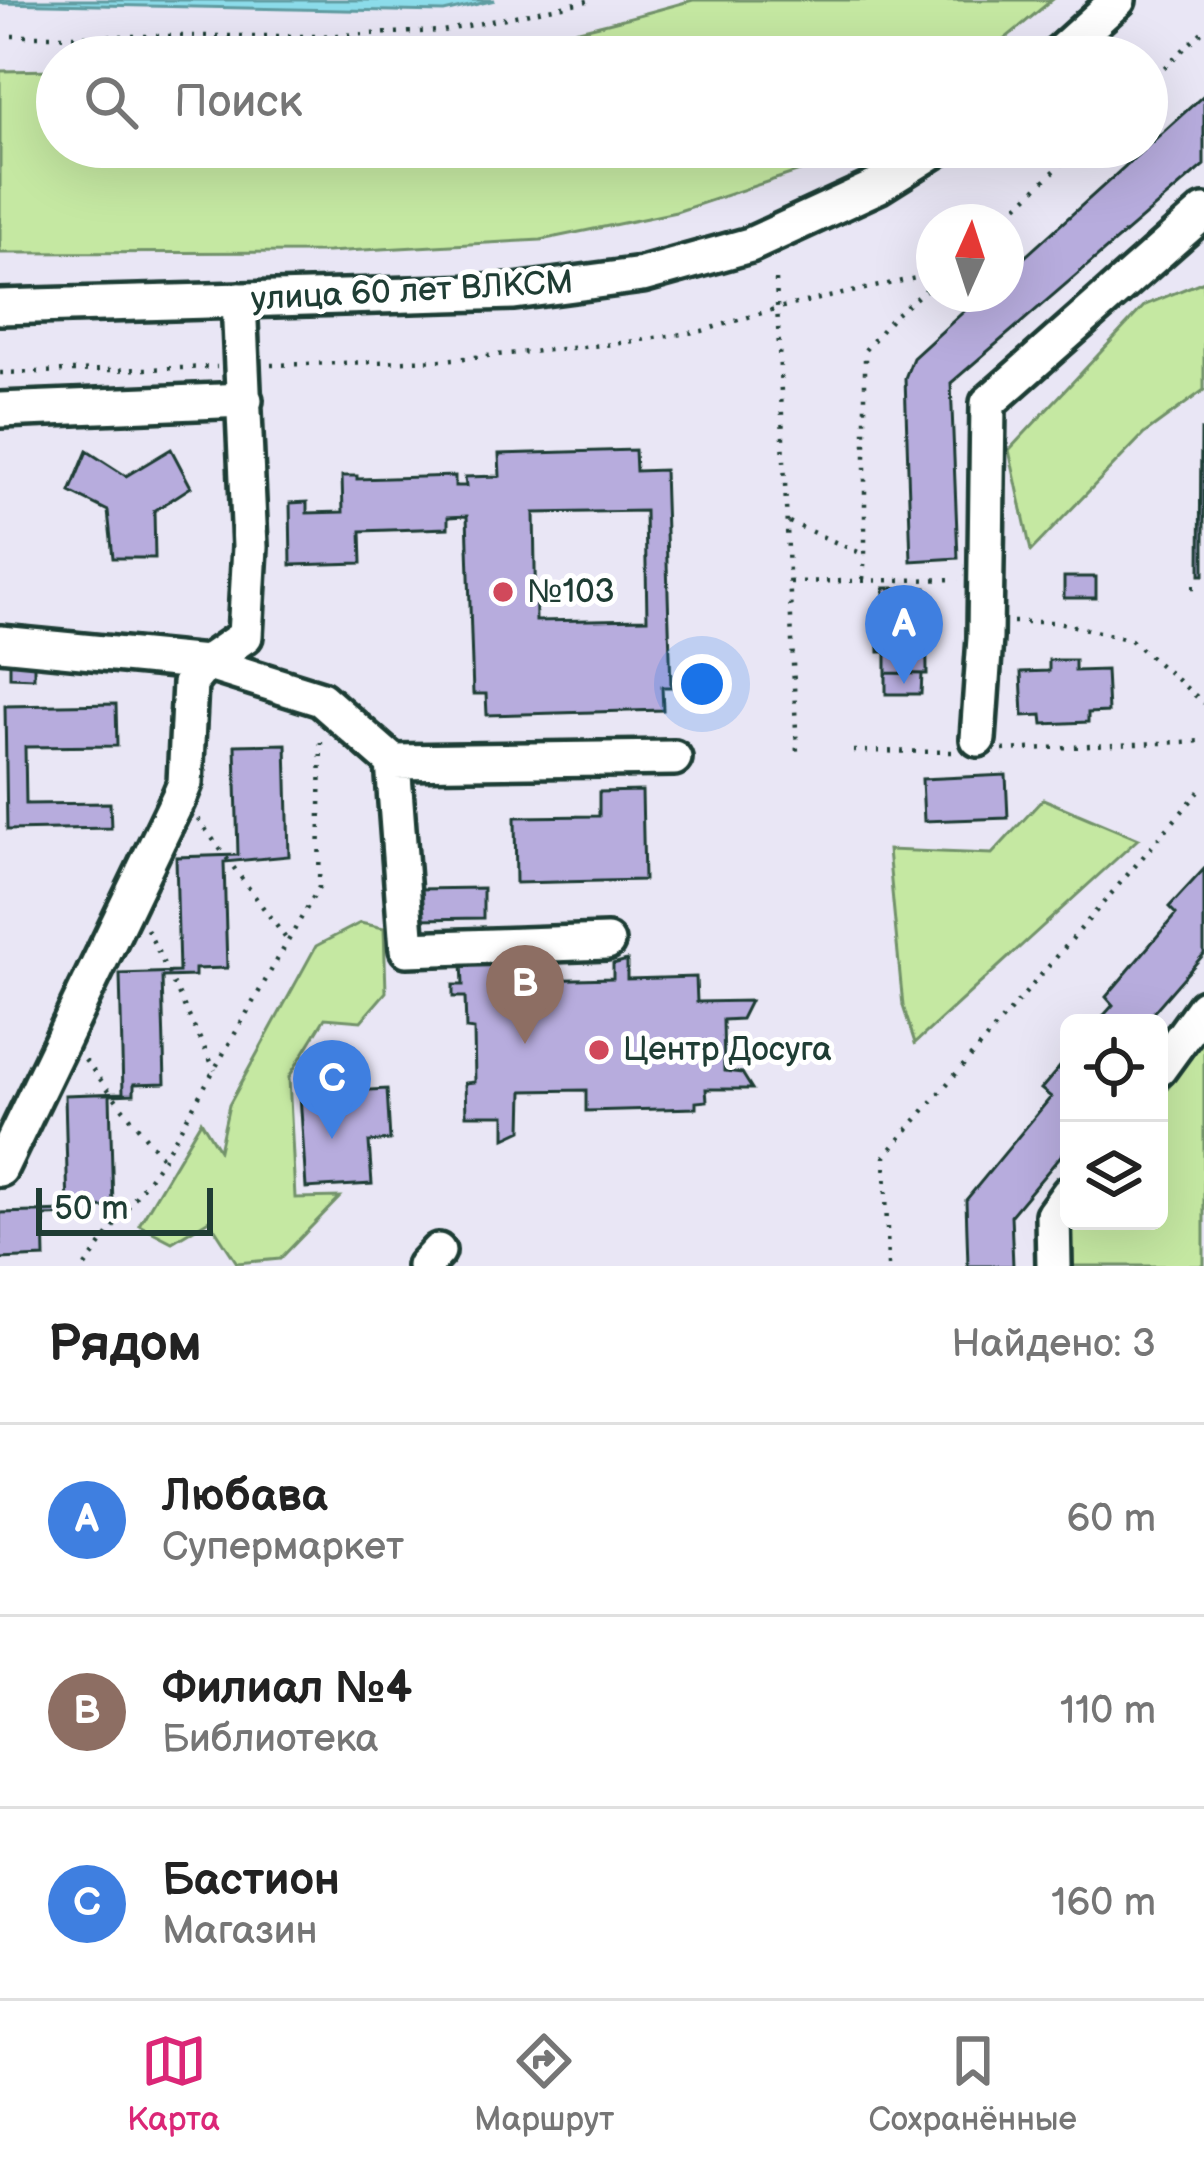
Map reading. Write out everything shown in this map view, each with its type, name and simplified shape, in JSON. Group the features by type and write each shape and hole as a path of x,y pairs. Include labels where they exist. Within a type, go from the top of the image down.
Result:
{"street":[{"path":"1078,36 1118,0"},
{"name":"улица 60 лет ВЛКСМ","path":"0,307 514,292 642,275 750,245 907,168"},
{"path":"978,747 988,403 1204,212"},
{"path":"0,1169 180,795 190,683 206,663 245,636 250,547 239,300"},
{"path":"0,410 244,383"},
{"path":"0,643 206,663 321,699 393,763 674,758"},
{"path":"393,763 407,949 607,942"},
{"path":"1168,1057 1204,1007"},
{"path":"1054,1266 1053,1215 1060,1205"}],"path":[{"path":"217,36 443,31 592,0"},
{"path":"1168,64 1204,30"},
{"path":"0,36 36,37"},
{"path":"1019,204 1058,168"},
{"path":"0,373 244,383 702,331 778,308 916,278"},
{"path":"776,280 797,753"},
{"path":"863,581 865,350 916,298"},
{"path":"787,521 865,555"},
{"path":"790,583 986,579"},
{"path":"1192,587 1204,587"},
{"path":"985,622 1058,622 1132,640 1204,703"},
{"path":"85,1266 163,1159 319,887 321,699"},
{"path":"854,751 1204,741"},
{"path":"888,1266 884,1156 1204,785"},
{"path":"180,795 288,940"},
{"path":"131,894 214,1070"},
{"path":"63,1033 163,1159"}],"green space":[{"path":"693,0 1052,0 1008,36 552,36"},
{"path":"36,70 36,168 809,168 676,212 541,240 328,252 0,253 0,71"},
{"path":"1204,281 1204,390 1144,434 1031,551 1009,450 1145,305"},
{"path":"1043,799 1138,839 915,1043 903,1006 888,850 992,854"},
{"path":"360,923 384,928 386,992 361,1021 325,1018 289,1077 295,1198 340,1197 280,1259 237,1263 209,1220 172,1242 139,1225 201,1121 219,1150 229,1105 316,946"},
{"path":"1204,1040 1204,1266 1071,1266 1072,1230 1168,1230 1168,1088"}],"water":[{"path":"0,0 495,0 444,12"}],"building":[{"path":"1204,95 1204,165 951,383 958,558 911,561 905,378 913,358 963,312 1024,312 1024,258 1123,168 1168,168 1168,128"},
{"path":"1204,432 1204,575 1200,575"},
{"path":"171,449 191,487 154,511 155,558 113,558 108,511 70,492 87,451 126,476"},
{"name":"№103","path":"635,450 636,471 664,470 671,687 662,687 663,710 487,715 486,694 473,694 467,516 448,517 448,528 361,531 362,563 291,565 290,503 307,502 307,513 343,512 342,476 455,476 455,486 466,486 465,477 500,476 499,454","holes":["645,511 647,619 536,621 534,513"]},
{"path":"1064,577 1096,577 1096,598 1064,598"},
{"path":"884,588 926,588 927,674 886,673 886,652 879,652 878,609 884,608"},
{"path":"1049,660 1075,660 1075,671 1106,670 1108,712 1088,713 1088,722 1043,724 1042,715 1023,716 1021,672 1049,671"},
{"path":"10,663 34,663 34,678 10,677"},
{"path":"886,673 922,674 921,694 886,694"},
{"path":"116,704 117,746 25,747 26,804 110,803 111,828 7,830 5,706"},
{"path":"286,744 289,856 224,862 227,968 162,977 165,1083 134,1084 134,1094 110,1095 113,1207 79,1208 80,1215 44,1216 45,1257 0,1259 0,1213 68,1211 65,1095 123,1093 120,974 179,972 176,857 238,855 235,745"},
{"path":"1006,775 1008,818 924,821 922,779"},
{"path":"642,791 644,880 516,883 515,817 599,816 599,792"},
{"path":"1204,869 1204,954 1152,1014 1105,1014 1113,1005 1106,997 1176,914 1169,907"},
{"path":"483,888 483,918 417,919 417,889"},
{"name":"Центр Досуга","path":"627,960 627,979 696,977 697,1002 750,1001 741,1019 723,1020 724,1071 742,1073 752,1089 706,1089 707,1101 696,1102 696,1108 586,1111 586,1090 523,1091 522,1130 505,1138 505,1115 466,1115 465,1083 475,1082 474,1030 466,1029 465,997 453,997 453,985 463,985 462,962 499,961 500,981 613,978 613,964"},
{"path":"1060,1067 1060,1157 1011,1215 1013,1266 968,1266 966,1200 1051,1097 1041,1089"},
{"path":"387,1089 390,1140 369,1142 372,1184 306,1188 300,1094"}],"place":[{"name":"№103","path":"503,592"},
{"name":"Любава","path":"904,684"},
{"name":"Филиал №4","path":"525,1044"},
{"name":"Центр Досуга","path":"599,1050"},
{"name":"Бастион","path":"332,1139"}]}
